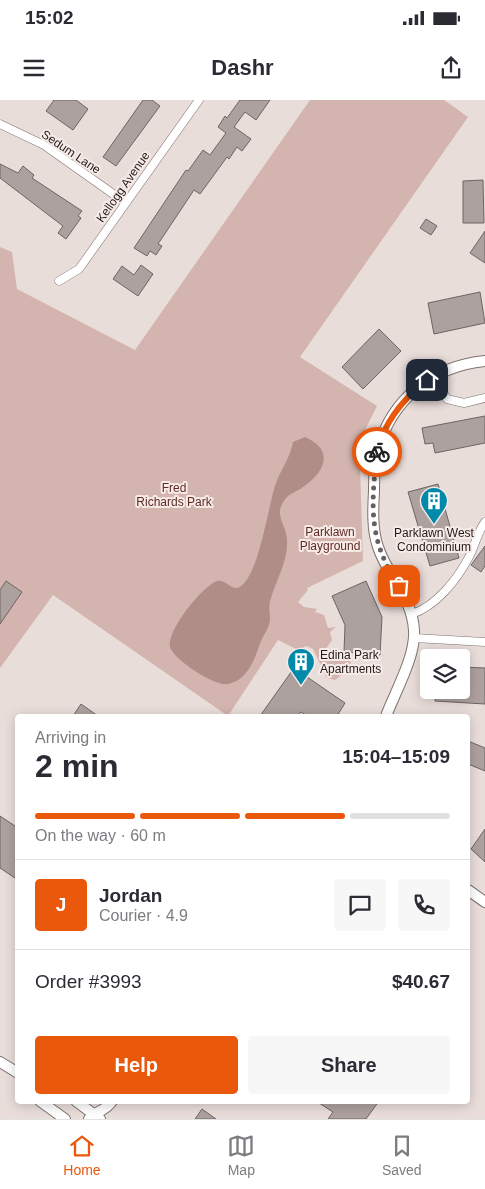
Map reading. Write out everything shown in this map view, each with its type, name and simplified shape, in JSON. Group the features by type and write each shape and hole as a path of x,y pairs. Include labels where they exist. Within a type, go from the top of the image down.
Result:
{"street":[{"name":"Kellogg Avenue","path":"59,281 79,269 199,100"},
{"name":"Sedum Lane","path":"0,124 44,145 126,204"},
{"path":"387,714 414,638 412,614 407,600 386,567 378,546 373,524 377,450 384,430 396,410 410,394 433,376 467,363 485,361"},
{"path":"433,376 447,399 464,403 485,398"},
{"path":"412,614 424,610 448,587 467,560 479,531 485,522"},
{"path":"414,638 485,642"},
{"path":"470,891 485,902"},
{"path":"0,1062 15,1072"},
{"path":"44,1104 65,1119"},
{"path":"79,1104 94,1117"},
{"path":"93,1104 94,1117"},
{"path":"94,1117 107,1109 110,1104"}],"green space":[{"name":"Fred Richards Park","path":"310,100 444,100 468,117 300,357 377,406 365,430 362,446 366,459 360,466 363,561 307,588 308,590 298,602 304,607 317,609 315,612 324,615 328,628 336,627 330,632 332,640 323,653 337,653 351,662 348,670 335,680 327,678 313,649 306,646 298,650 278,640 229,714 225,714 53,595 0,668 0,247 12,252 17,289 135,350"}],"shaded area":[{"path":"305,437 320,448 324,461 317,475 303,487 290,494 281,507 280,514 287,537 287,548 270,601 269,626 246,673 235,682 222,684 205,677 186,665 173,652 170,647 170,640 186,610 203,591 217,581 225,582 237,588 245,582 252,571 257,556 278,478 289,457 293,442"}],"building":[{"path":"54,100 76,100 88,109 73,130 46,111"},
{"path":"143,100 152,100 160,106 116,166 103,157"},
{"path":"240,100 270,100 256,120 245,112 234,127 251,139 242,151 237,147 229,159 227,157 200,194 194,190 158,244 162,246 156,255 150,251 147,256 134,248 186,170 188,171 203,150 210,155 226,133 218,127 225,116 227,118"},
{"path":"0,164 18,173 23,166 34,175 32,178 82,211 78,216 81,218 66,239 58,233 63,226 0,178"},
{"path":"483,180 484,223 463,223 463,181"},
{"path":"426,219 437,226 431,235 420,228"},
{"path":"485,231 485,263 470,253"},
{"path":"141,265 153,274 138,296 113,279 122,266 134,275"},
{"path":"480,292 485,323 434,334 428,303"},
{"path":"379,329 401,351 363,389 342,367"},
{"path":"485,416 485,443 435,453 433,443 425,444 422,428"},
{"name":"Parklawn West Condominium","path":"438,484 459,558 430,566 408,492"},
{"path":"485,546 485,566 481,572 471,565"},
{"path":"6,581 22,592 0,624 0,590"},
{"path":"366,581 382,617 380,655 344,652 345,625 332,596"},
{"path":"470,667 485,668 485,704 435,701 435,699 470,699"},
{"name":"Edina Park Apartments","path":"294,668 345,703 338,714 304,714 301,712 299,714 261,714"},
{"path":"81,704 95,714 74,714"},
{"path":"470,742 485,748 485,771 470,765"},
{"path":"0,816 15,826 15,878 0,868"},
{"path":"485,829 485,862 471,849"},
{"path":"321,1104 377,1104 366,1119 328,1119 333,1112"},
{"path":"202,1109 216,1119 195,1119"}],"way so far":[{"path":"377,452 373,524 378,546 386,567 399,586"}],"place":[{"name":"Parklawn West Condominium","path":"434,525"},
{"name":"Edina Park Apartments","path":"301,686"}],"route":[{"path":"377,452 384,430 396,410 410,394 427,380"}],"park label":[{"name":"Parklawn Playground","path":"330,539"}]}
